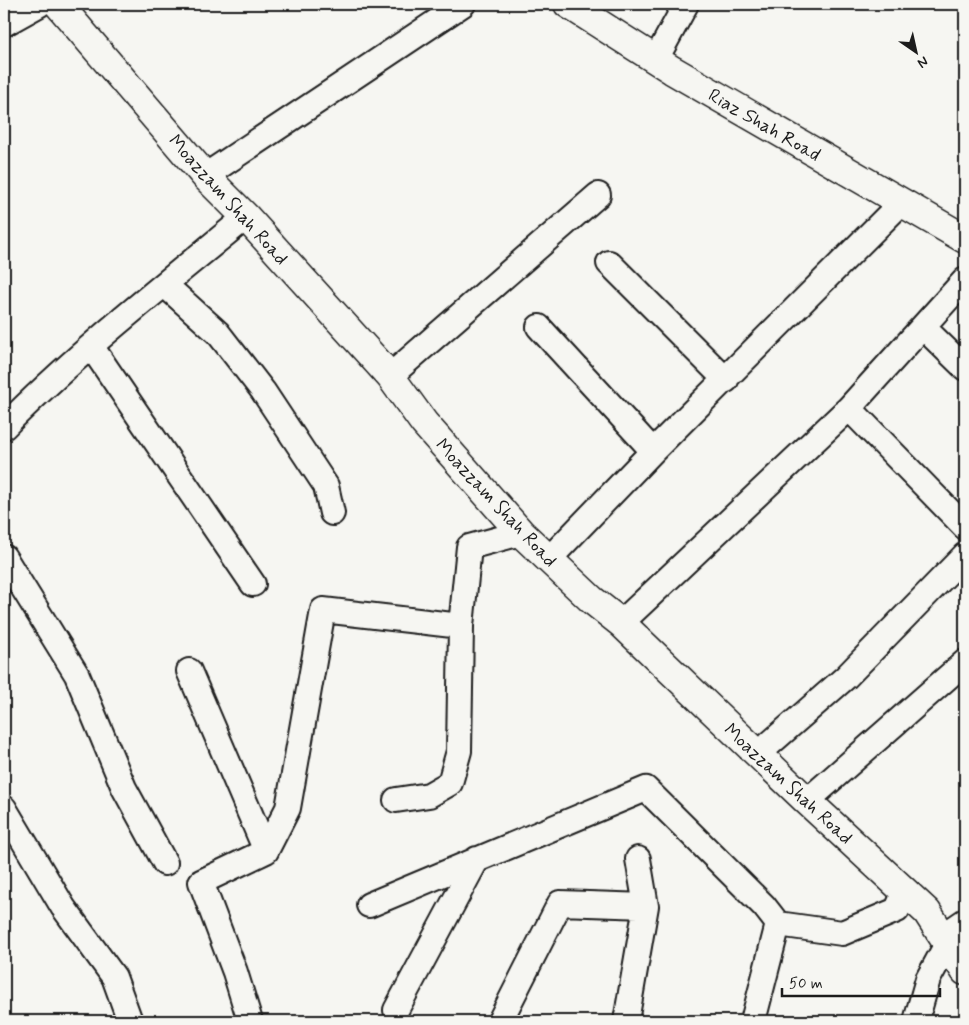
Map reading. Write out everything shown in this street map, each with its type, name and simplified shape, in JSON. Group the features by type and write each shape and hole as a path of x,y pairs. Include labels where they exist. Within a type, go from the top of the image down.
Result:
{"street":[{"path":"4,24 40,4"},
{"name":"Moazzam Shah Road","path":"58,4 205,176 246,217 390,376 424,423 521,533 592,600 621,623 807,801 952,934 965,971"},
{"path":"205,176 463,4"},
{"name":"Riaz Shah Road","path":"568,4 672,70 965,239"},
{"path":"656,59 686,4"},
{"path":"390,376 598,195"},
{"path":"549,559 653,451 902,202"},
{"path":"4,427 43,388 91,346 246,217"},
{"path":"609,263 726,380"},
{"path":"621,623 849,408 965,280"},
{"path":"165,285 218,333 264,391 326,486 332,513"},
{"path":"539,327 653,451"},
{"path":"923,327 965,368"},
{"path":"91,346 253,584"},
{"path":"849,408 965,527"},
{"path":"396,800 429,795 450,783 459,751 461,626 469,547 521,533"},
{"path":"758,754 846,677 965,555"},
{"path":"4,556 77,675 124,788 165,864"},
{"path":"250,1021 201,882 266,851 288,808 323,610 461,626"},
{"path":"807,801 965,662"},
{"path":"189,671 266,851"},
{"path":"369,905 646,789 764,906 778,924 842,933 897,910 904,891"},
{"path":"4,808 63,906 114,977 130,1021"},
{"path":"396,1010 477,859"},
{"path":"626,1021 646,906 638,859"},
{"path":"500,1021 560,904 646,906"},
{"path":"753,1021 778,924"},
{"path":"916,1021 928,979 952,934"}]}
